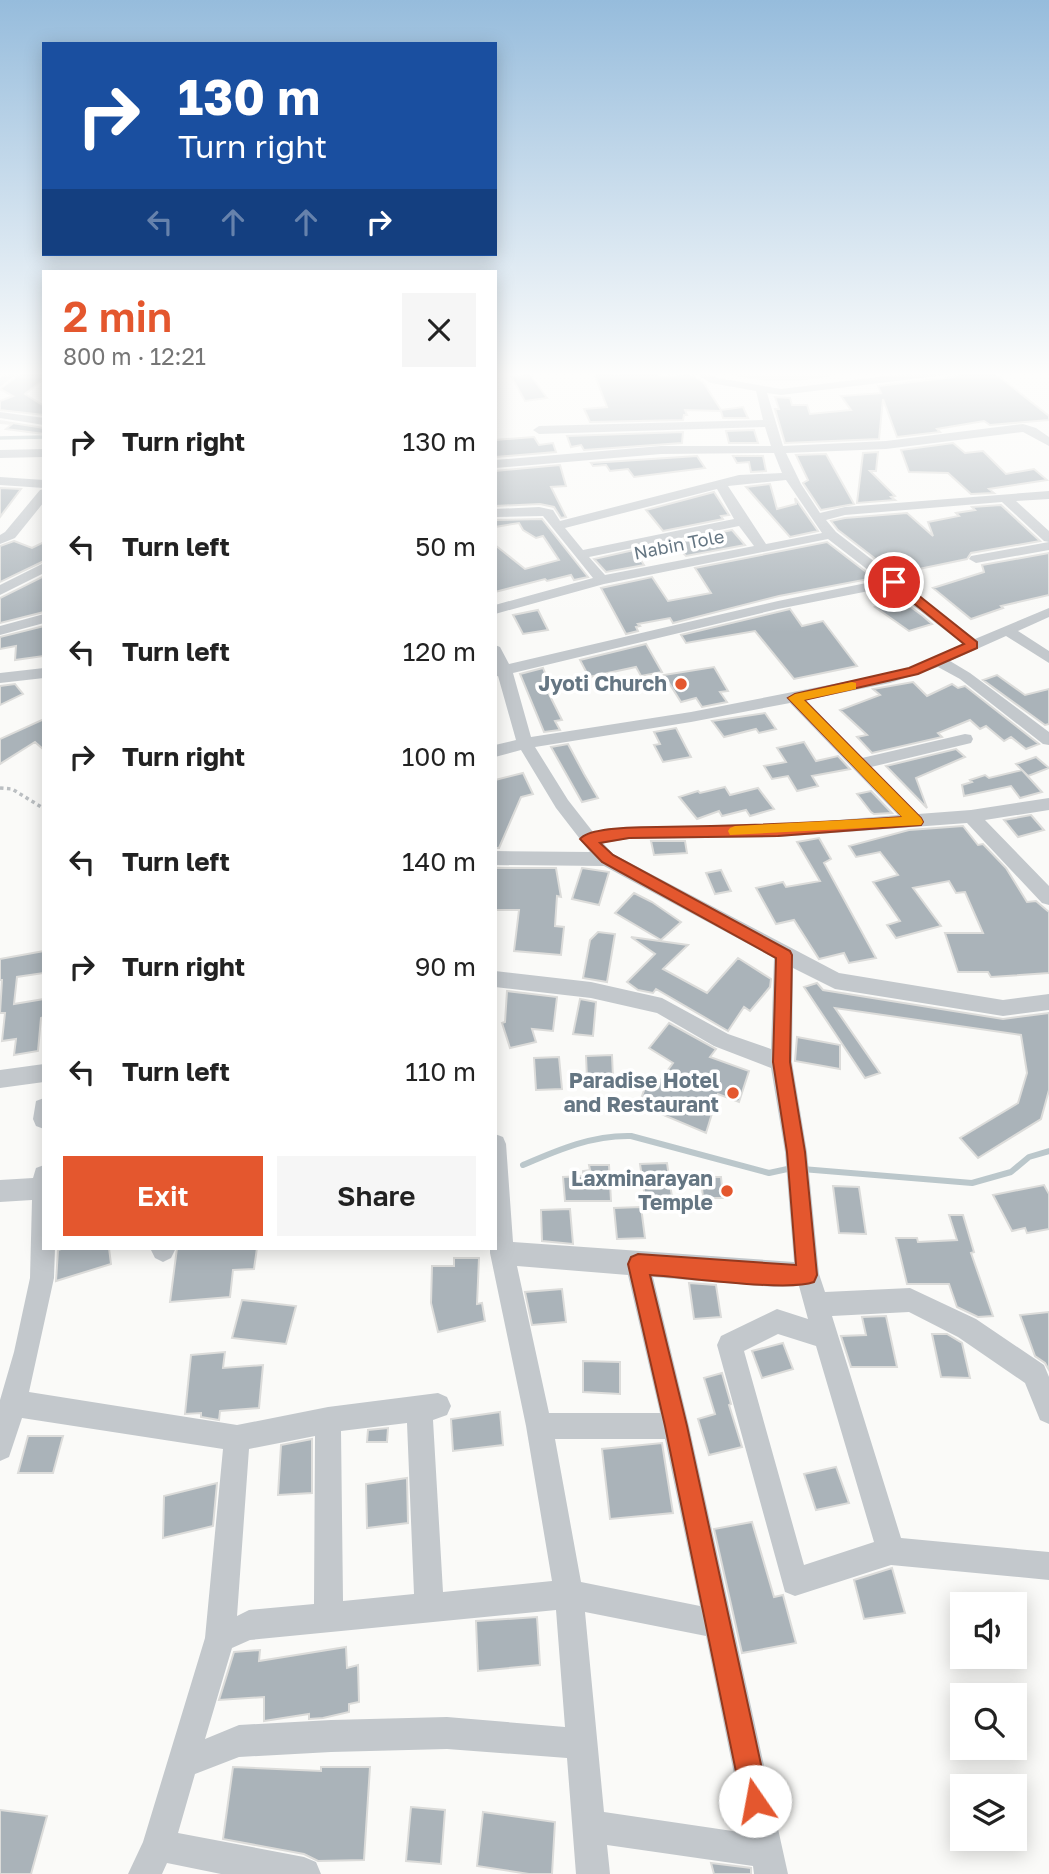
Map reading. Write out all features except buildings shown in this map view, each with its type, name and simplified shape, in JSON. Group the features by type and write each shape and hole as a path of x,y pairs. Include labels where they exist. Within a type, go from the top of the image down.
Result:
{"street":[{"path":"497,464 561,458"},
{"path":"781,458 788,475 831,535 973,645"},
{"path":"556,526 582,522 680,492 739,479 788,475"},
{"path":"2,483 42,484"},
{"name":"Nabin Tole","path":"720,484 762,548"},
{"path":"0,540 10,535 42,495"},
{"path":"817,518 845,511 1049,495"},
{"path":"1006,499 1049,538"},
{"path":"497,513 548,513 602,580"},
{"name":"Nabin Tole","path":"582,554 742,521"},
{"name":"Nabin Tole","path":"497,609 602,580 831,535"},
{"path":"976,559 1049,546"},
{"path":"0,591 42,568"},
{"path":"894,582 778,605 500,671 525,743 551,790 587,839 607,859 835,981 1003,1009 1049,1002"},
{"path":"497,750 525,743 691,718 890,678 939,661 1049,612"},
{"path":"0,631 42,619"},
{"path":"1008,631 1049,658"},
{"path":"939,661 965,676 1049,740"},
{"path":"0,678 42,673"},
{"path":"795,698 915,822"},
{"path":"859,764 965,739"},
{"path":"587,839 629,833 778,831 915,822 1049,804"},
{"path":"971,816 1049,898"},
{"path":"497,858 607,859"},
{"path":"784,955 781,1062 796,1152 807,1275 891,1551"},
{"path":"497,979 591,990 662,1006 721,1040 781,1062"},
{"path":"0,1079 42,1073"},
{"path":"497,1175 502,1253 539,1426 569,1594 593,1874"},
{"path":"0,1191 42,1188"},
{"path":"0,1448 27,1352 42,1278 42,1250"},
{"path":"502,1253 774,1275 807,1275"},
{"path":"589,1826 769,1863 676,1426 638,1264"},
{"path":"816,1306 910,1300 967,1328 1035,1374 1049,1411"},
{"path":"826,1337 777,1321 730,1345 795,1582 891,1551 1049,1566"},
{"path":"12,1403 237,1438 328,1420 429,1407 429,1608"},
{"path":"328,1420 329,1617"},
{"path":"539,1426 676,1426"},
{"path":"237,1438 220,1638 151,1860 304,1874"},
{"path":"220,1638 249,1625 569,1594 717,1624"},
{"path":"183,1763 239,1741 331,1736 447,1733 583,1744"}],"path":[{"path":"0,788 12,789 42,807"}],"waterway":[{"path":"523,1165 589,1141 631,1136 769,1173 792,1168"},
{"path":"802,1169 972,1183 1011,1172 1029,1157 1049,1151"}],"slow traffic":[{"path":"735,831 778,831 915,822 795,698 852,686"}],"place":[{"name":"Jyoti Church","path":"681,684"},
{"name":"Paradise Hotel and Restaurant","path":"733,1093"},
{"name":"Laxminarayan Temple","path":"727,1191"}],"route":[{"path":"755,1801 676,1426 638,1264 774,1275 807,1275 796,1152 781,1062 784,955 607,859 587,839 629,833 778,831 915,822 795,698 890,678 939,661 973,645 894,582"}]}
